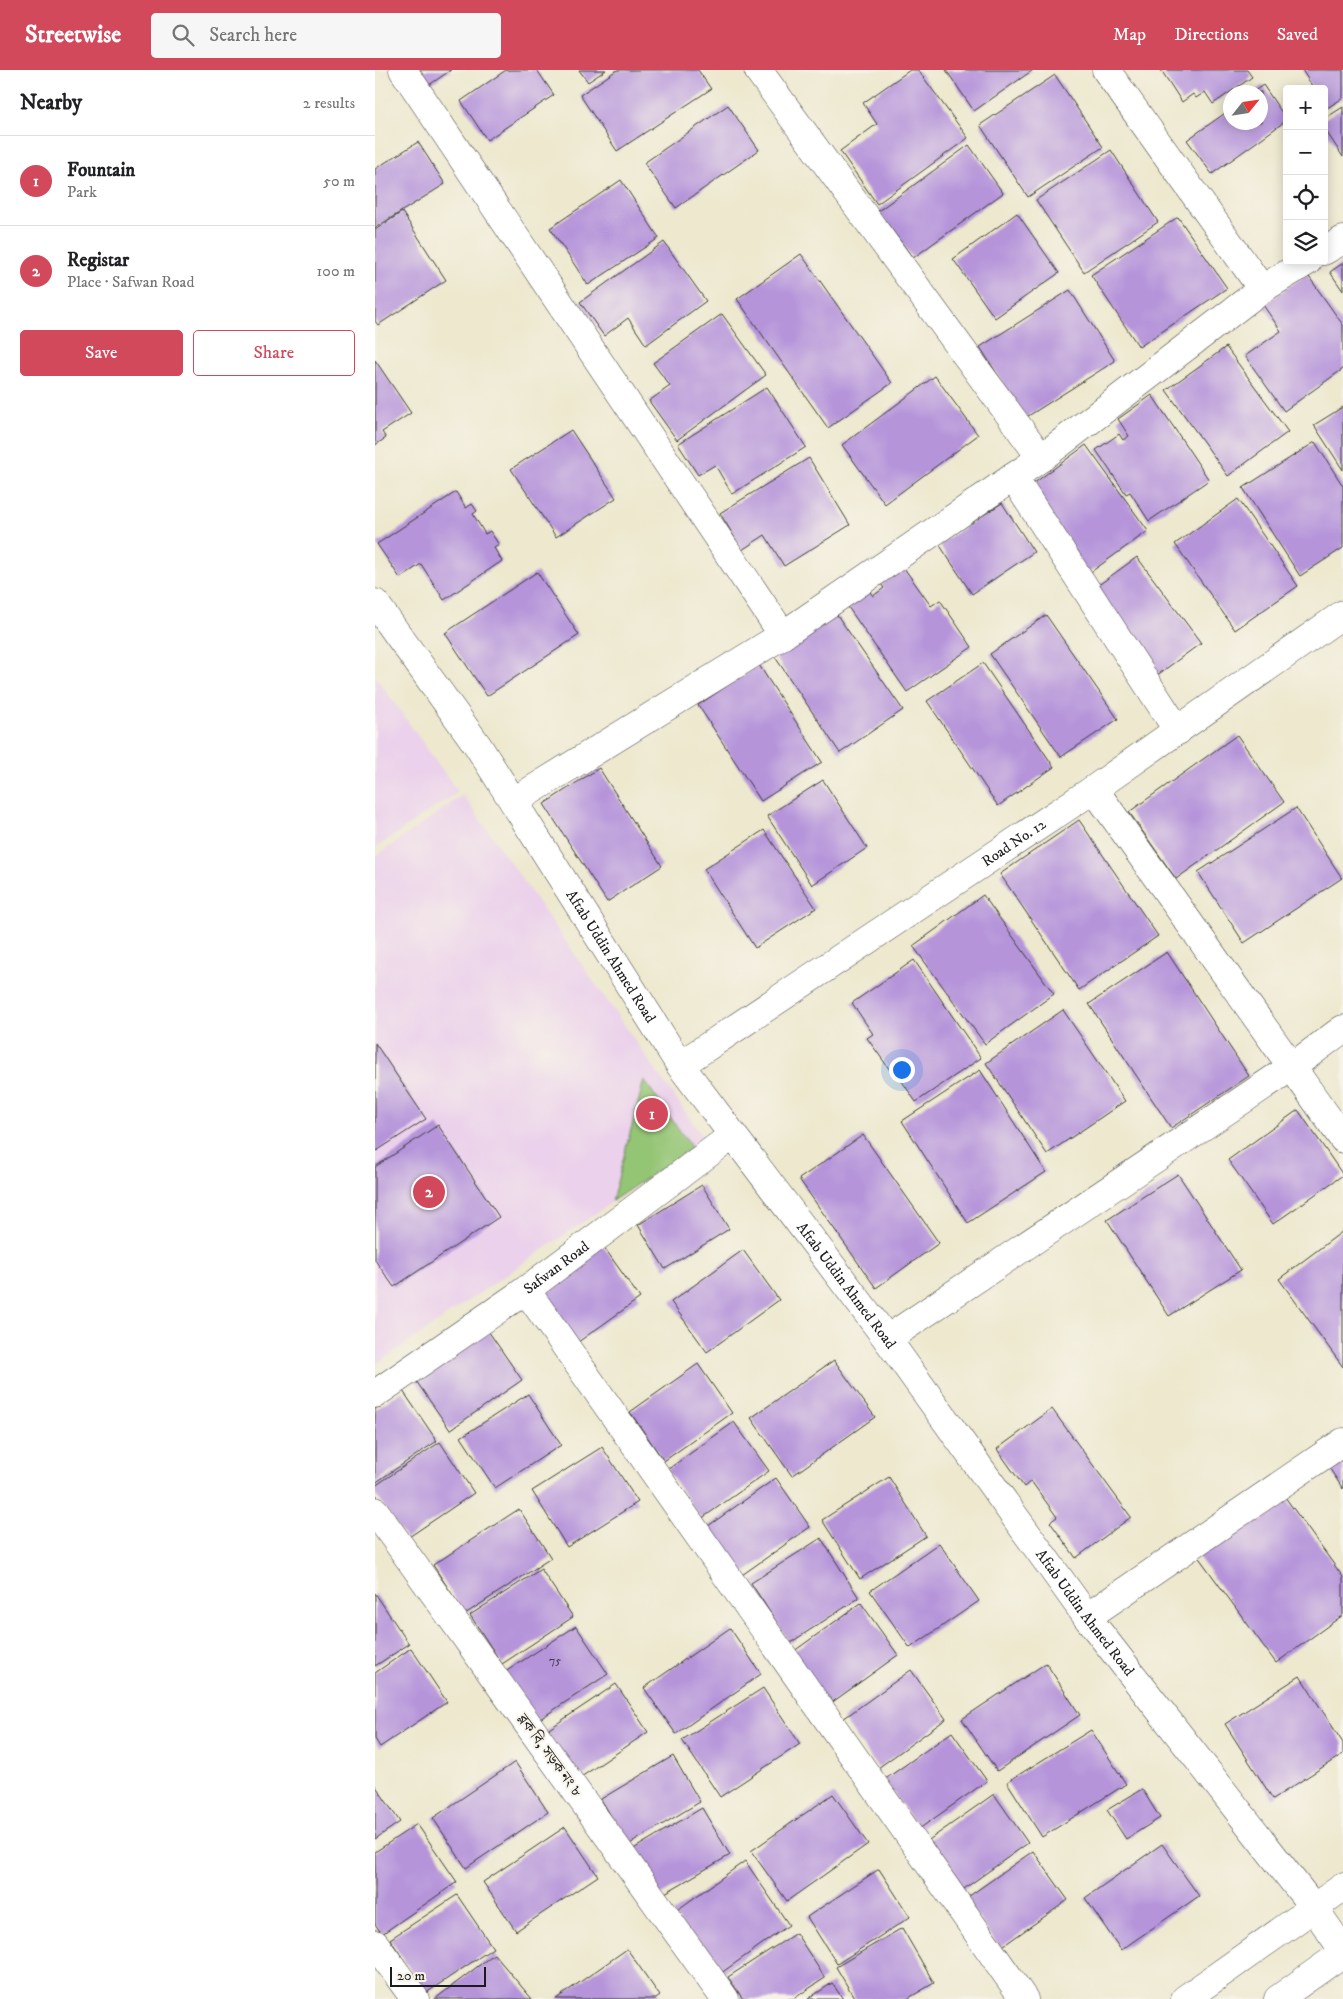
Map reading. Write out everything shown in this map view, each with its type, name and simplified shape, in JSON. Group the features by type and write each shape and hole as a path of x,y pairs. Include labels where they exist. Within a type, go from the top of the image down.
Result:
{"street":[{"path":"403,70 783,635"},
{"path":"758,70 1041,458"},
{"path":"1106,70 1262,289"},
{"path":"1328,249 1343,240"},
{"path":"514,801 783,635 1041,458 1262,289 1301,265"},
{"path":"1013,477 1178,731"},
{"name":"Aftab Uddin Ahmed Road","path":"375,603 478,746 680,1065 887,1339 1087,1617 1314,1908 1343,1951"},
{"name":"Road No. 12","path":"680,1065 1094,789 1343,614"},
{"path":"1094,789 1293,1066 1343,1139"},
{"path":"887,1339 1293,1066 1343,1029"},
{"name":"Safwan Road","path":"375,1394 526,1290 733,1134"},
{"path":"526,1290 1024,1999"},
{"path":"1087,1617 1343,1442"},
{"name":"ব্লক বি, সড়ক নং ৮","path":"375,1511 725,1999"},
{"path":"1185,1999 1343,1887"},
{"path":"375,1944 415,1999"},
{"path":"1277,1999 1343,1951"}],"shaded area":[{"path":"375,676 458,792 375,848"},
{"path":"463,795 704,1139 375,1365 375,857"}],"green space":[{"path":"644,1080 692,1148 612,1201"}],"building":[{"path":"419,70 451,70 429,85"},
{"path":"506,70 537,70 554,95 487,140 461,101"},
{"path":"579,70 606,70 588,82"},
{"path":"617,70 698,70 711,89 617,151 580,95"},
{"path":"910,70 918,70 968,138 877,204 840,151 877,124 863,103"},
{"path":"946,70 1033,70 974,111"},
{"path":"1161,70 1247,70 1252,77 1240,85 1223,85 1223,97 1213,104 1205,92 1196,98 1193,94 1182,102"},
{"path":"1302,70 1343,70 1343,98 1328,107 1328,85 1311,85"},
{"path":"1055,75 1103,147 1028,197 980,125"},
{"path":"1268,92 1283,114 1283,123 1212,174 1187,140 1223,115 1223,130 1268,130"},
{"path":"728,105 759,150 676,208 644,163"},
{"path":"1343,107 1343,157 1328,134 1328,116"},
{"path":"418,142 445,184 375,228 375,169"},
{"path":"969,145 1003,193 913,258 878,211"},
{"path":"1111,150 1158,222 1084,272 1036,200"},
{"path":"621,180 659,238 588,285 550,228"},
{"path":"402,212 446,280 378,325 375,321 375,230"},
{"path":"1017,213 1059,273 995,318 953,259"},
{"path":"1178,217 1227,288 1139,347 1091,275"},
{"path":"664,242 706,301 646,345 628,318 604,336 580,302"},
{"path":"801,254 892,383 828,428 737,299"},
{"path":"1343,263 1343,291 1330,272"},
{"path":"1307,274 1343,325 1343,369 1284,411 1245,356 1281,331 1263,305"},
{"path":"1070,290 1115,361 1025,418 980,347"},
{"path":"722,314 766,375 677,440 649,401 670,386 653,363"},
{"path":"1226,347 1288,432 1228,476 1166,390"},
{"path":"375,360 411,413 382,432 386,438 375,445"},
{"path":"935,376 978,435 885,504 842,445"},
{"path":"767,387 806,447 732,494 715,465 698,475 678,444"},
{"path":"1152,395 1209,480 1149,521 1130,492 1126,494 1096,450 1119,434 1123,440 1129,436 1118,419"},
{"path":"1343,407 1343,470 1314,425"},
{"path":"571,430 616,498 556,537 511,469"},
{"path":"1315,442 1343,486 1343,548 1300,576 1243,488"},
{"path":"1086,445 1148,531 1088,574 1026,489"},
{"path":"809,458 850,525 784,566 765,535 742,550 720,513"},
{"path":"456,492 466,508 472,504 477,511 473,514 485,534 490,531 499,545 494,548 502,561 444,600 421,564 400,578 377,544"},
{"path":"1238,499 1298,586 1235,630 1175,544"},
{"path":"1002,503 1034,552 972,594 939,544"},
{"path":"1137,557 1201,643 1156,676 1093,589"},
{"path":"904,568 931,606 940,600 972,647 907,692 848,607 870,592 873,596 884,588 881,584"},
{"path":"537,572 579,635 487,696 445,633"},
{"path":"835,612 903,710 840,753 773,654"},
{"path":"1046,615 1118,719 1061,757 990,654"},
{"path":"983,663 1054,767 998,806 927,701"},
{"path":"759,665 822,762 761,801 698,705"},
{"path":"1237,735 1284,802 1176,879 1129,812"},
{"path":"599,768 662,866 607,902 544,804"},
{"path":"823,780 867,848 812,885 767,816"},
{"path":"1296,808 1342,878 1244,943 1198,872"},
{"path":"1079,820 1158,936 1079,990 1000,874"},
{"path":"764,830 816,908 755,948 704,869"},
{"path":"983,895 1054,994 985,1044 913,946"},
{"path":"1167,952 1249,1076 1171,1128 1089,1004"},
{"path":"914,960 981,1058 916,1102 893,1068 890,1070 867,1038 873,1034 852,1003"},
{"path":"1063,1010 1125,1101 1047,1154 986,1063"},
{"path":"375,1043 426,1119 375,1152"},
{"path":"980,1070 1046,1172 968,1223 902,1121"},
{"path":"1298,1110 1343,1175 1273,1224 1228,1160"},
{"path":"438,1125 499,1217 394,1287 375,1260 375,1167"},
{"path":"863,1135 939,1243 876,1288 799,1179"},
{"path":"1178,1174 1241,1270 1169,1316 1107,1220"},
{"path":"702,1185 729,1229 665,1269 638,1225"},
{"path":"1343,1231 1343,1367 1279,1279"},
{"path":"601,1243 640,1298 574,1345 535,1291"},
{"path":"743,1250 779,1300 707,1352 671,1302"},
{"path":"484,1325 522,1380 450,1430 412,1375"},
{"path":"834,1360 875,1417 792,1476 751,1418"},
{"path":"698,1364 732,1413 664,1461 630,1412"},
{"path":"403,1391 437,1441 375,1483 375,1409"},
{"path":"528,1394 561,1445 495,1488 461,1437"},
{"path":"1052,1409 1131,1517 1076,1558 1050,1522 1057,1517 1031,1481 1024,1487 997,1449"},
{"path":"734,1422 769,1471 701,1519 667,1470"},
{"path":"440,1442 474,1493 406,1539 375,1493 375,1486"},
{"path":"602,1447 638,1502 567,1547 532,1491"},
{"path":"1343,1451 1343,1489 1326,1463"},
{"path":"889,1477 926,1536 860,1579 822,1520"},
{"path":"776,1478 810,1527 742,1575 708,1526"},
{"path":"1282,1493 1343,1577 1343,1615 1276,1663 1197,1555"},
{"path":"519,1509 551,1558 465,1614 433,1565"},
{"path":"821,1538 859,1598 790,1643 751,1583"},
{"path":"939,1543 979,1601 910,1648 870,1591"},
{"path":"541,1569 573,1617 502,1664 470,1615"},
{"path":"375,1593 409,1644 375,1666"},
{"path":"861,1603 898,1655 827,1706 790,1654"},
{"path":"576,1626 608,1674 537,1721 505,1672"},
{"path":"730,1628 761,1674 676,1734 644,1688"},
{"path":"411,1648 447,1702 380,1747 375,1739 375,1673"},
{"path":"1046,1663 1080,1715 997,1771 962,1719"},
{"path":"911,1670 946,1719 878,1768 843,1719"},
{"path":"1300,1676 1343,1743 1343,1754 1273,1799 1225,1724"},
{"path":"616,1684 648,1732 578,1779 546,1731"},
{"path":"763,1688 800,1744 720,1797 682,1740"},
{"path":"1091,1730 1126,1784 1042,1837 1007,1782"},
{"path":"952,1732 987,1781 919,1829 884,1780"},
{"path":"673,1756 700,1802 628,1845 601,1799"},
{"path":"515,1762 548,1812 466,1868 433,1818"},
{"path":"375,1785 400,1822 375,1839"},
{"path":"1142,1789 1160,1818 1126,1839 1107,1810"},
{"path":"833,1794 868,1844 787,1901 751,1851"},
{"path":"994,1794 1028,1843 961,1891 926,1842"},
{"path":"702,1808 730,1855 658,1897 630,1851"},
{"path":"417,1824 457,1882 382,1934 375,1924 375,1852"},
{"path":"565,1827 598,1876 516,1931 483,1882"},
{"path":"1162,1844 1199,1896 1121,1950 1085,1898"},
{"path":"1033,1851 1068,1900 1000,1948 965,1899"},
{"path":"745,1861 789,1925 717,1976 673,1913"},
{"path":"879,1869 910,1917 837,1964 807,1917"},
{"path":"457,1895 493,1948 426,1993 390,1939"},
{"path":"902,1928 934,1983 907,1999 855,1999 836,1967"},
{"path":"796,1933 825,1978 793,1999 743,1999 728,1977"},
{"path":"627,1949 660,1996 656,1999 556,1999"},
{"path":"494,1954 532,1999 435,1999"},
{"path":"832,1983 843,1999 808,1999"}],"place":[{"name":"Fountain","path":"652,1114"},
{"name":"Registar","path":"429,1192"}]}
